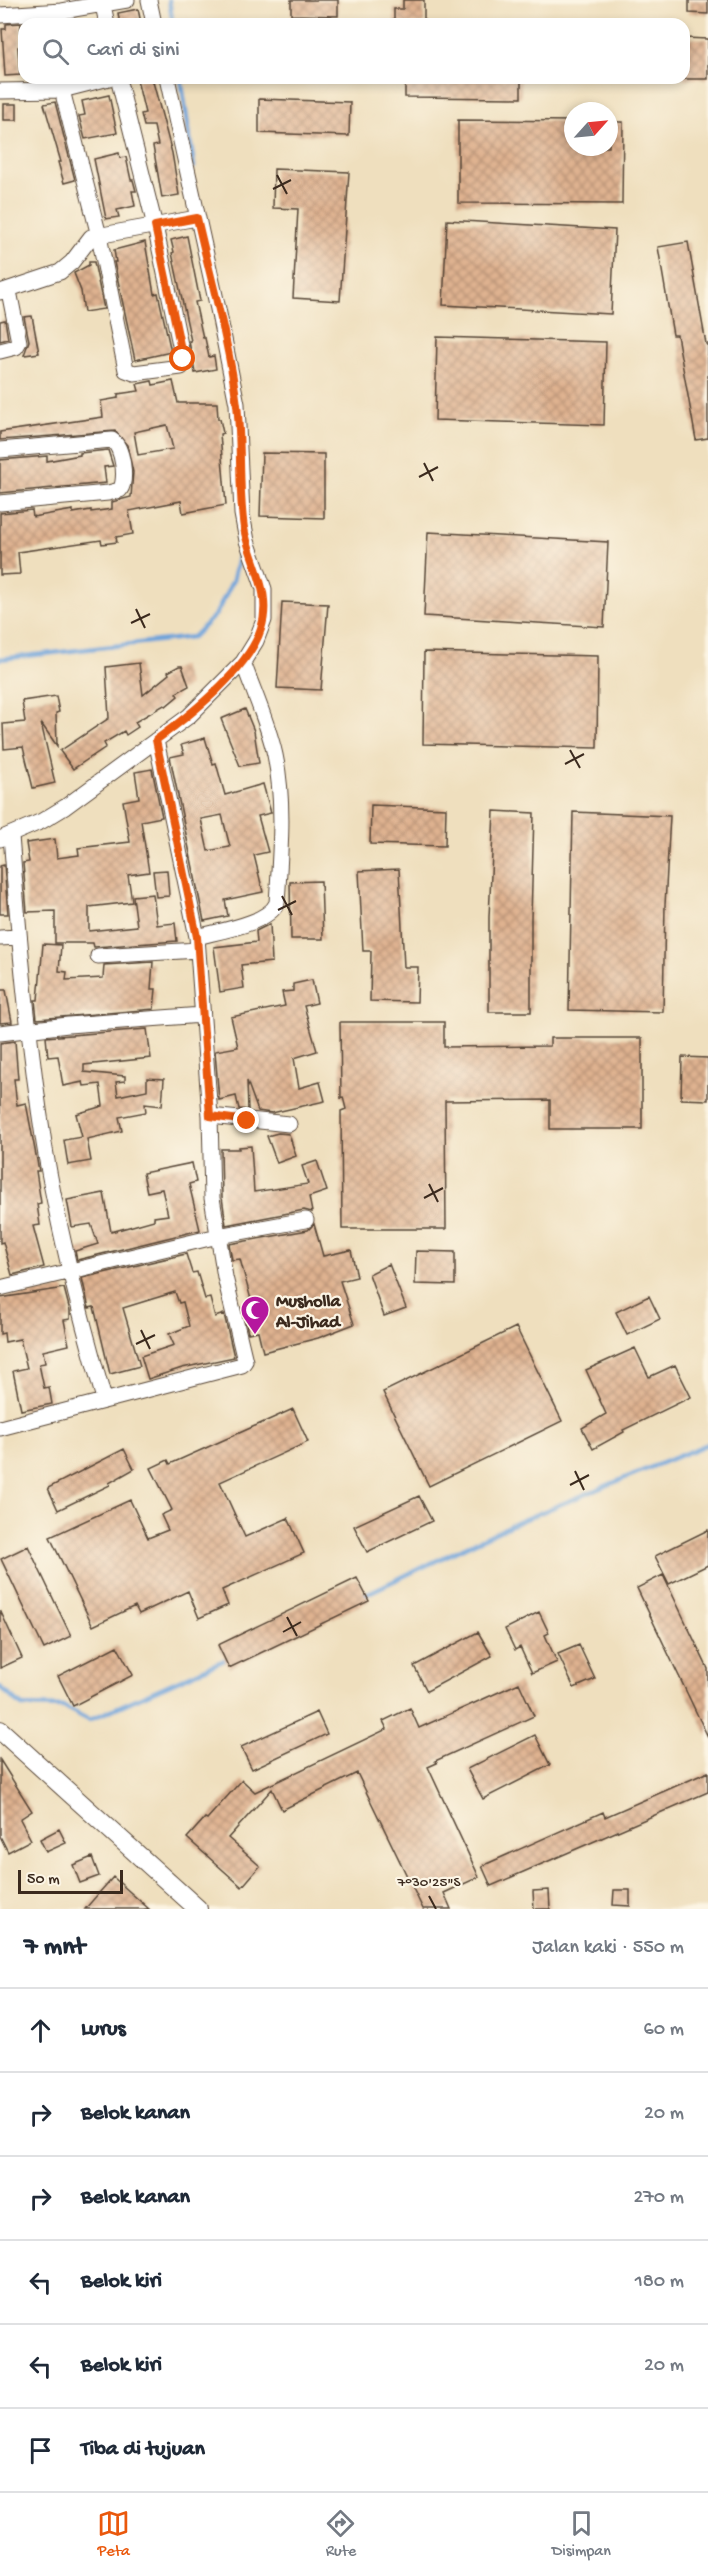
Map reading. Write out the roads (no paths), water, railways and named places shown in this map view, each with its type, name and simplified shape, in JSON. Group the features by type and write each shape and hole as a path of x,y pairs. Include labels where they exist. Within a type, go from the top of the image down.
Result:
{"main road":[{"path":"0,1730 198,1909"}],"street":[{"path":"0,15 62,11 127,0"},
{"path":"149,0 153,18"},
{"path":"103,5 106,18"},
{"path":"0,91 62,90 86,84"},
{"path":"62,90 99,236 126,369 134,373 179,367 183,366 183,359 155,226 120,84"},
{"path":"104,1399 70,1273 44,1144 5,837 65,807 189,716 243,662 261,629 265,603 262,583 245,531 237,404 167,84"},
{"path":"0,351 16,347 19,342 5,291 60,272 72,262 88,239 197,218"},
{"path":"0,450 112,440 116,443 120,453 124,483 120,490 108,493 0,503"},
{"path":"98,956 197,943 264,918 274,911 277,903 280,799 275,755 243,662"},
{"path":"0,1428 104,1399 243,1365 245,1362 225,1277 212,1198 210,1116 197,943 156,740"},
{"path":"0,938 19,937"},
{"path":"0,1034 29,1029 202,1015"},
{"path":"210,1116 289,1124"},
{"path":"0,1288 218,1236 306,1220"}],"waterway":[{"path":"169,0 172,18"},
{"path":"182,84 194,167"},
{"path":"0,659 193,637 216,614 233,580 242,540"},
{"path":"362,1596 520,1521 708,1444"},
{"path":"0,1687 22,1706 64,1707 89,1720 229,1658"}],"place":[{"name":"Musholla Al-Jihad","path":"255,1336"}]}
